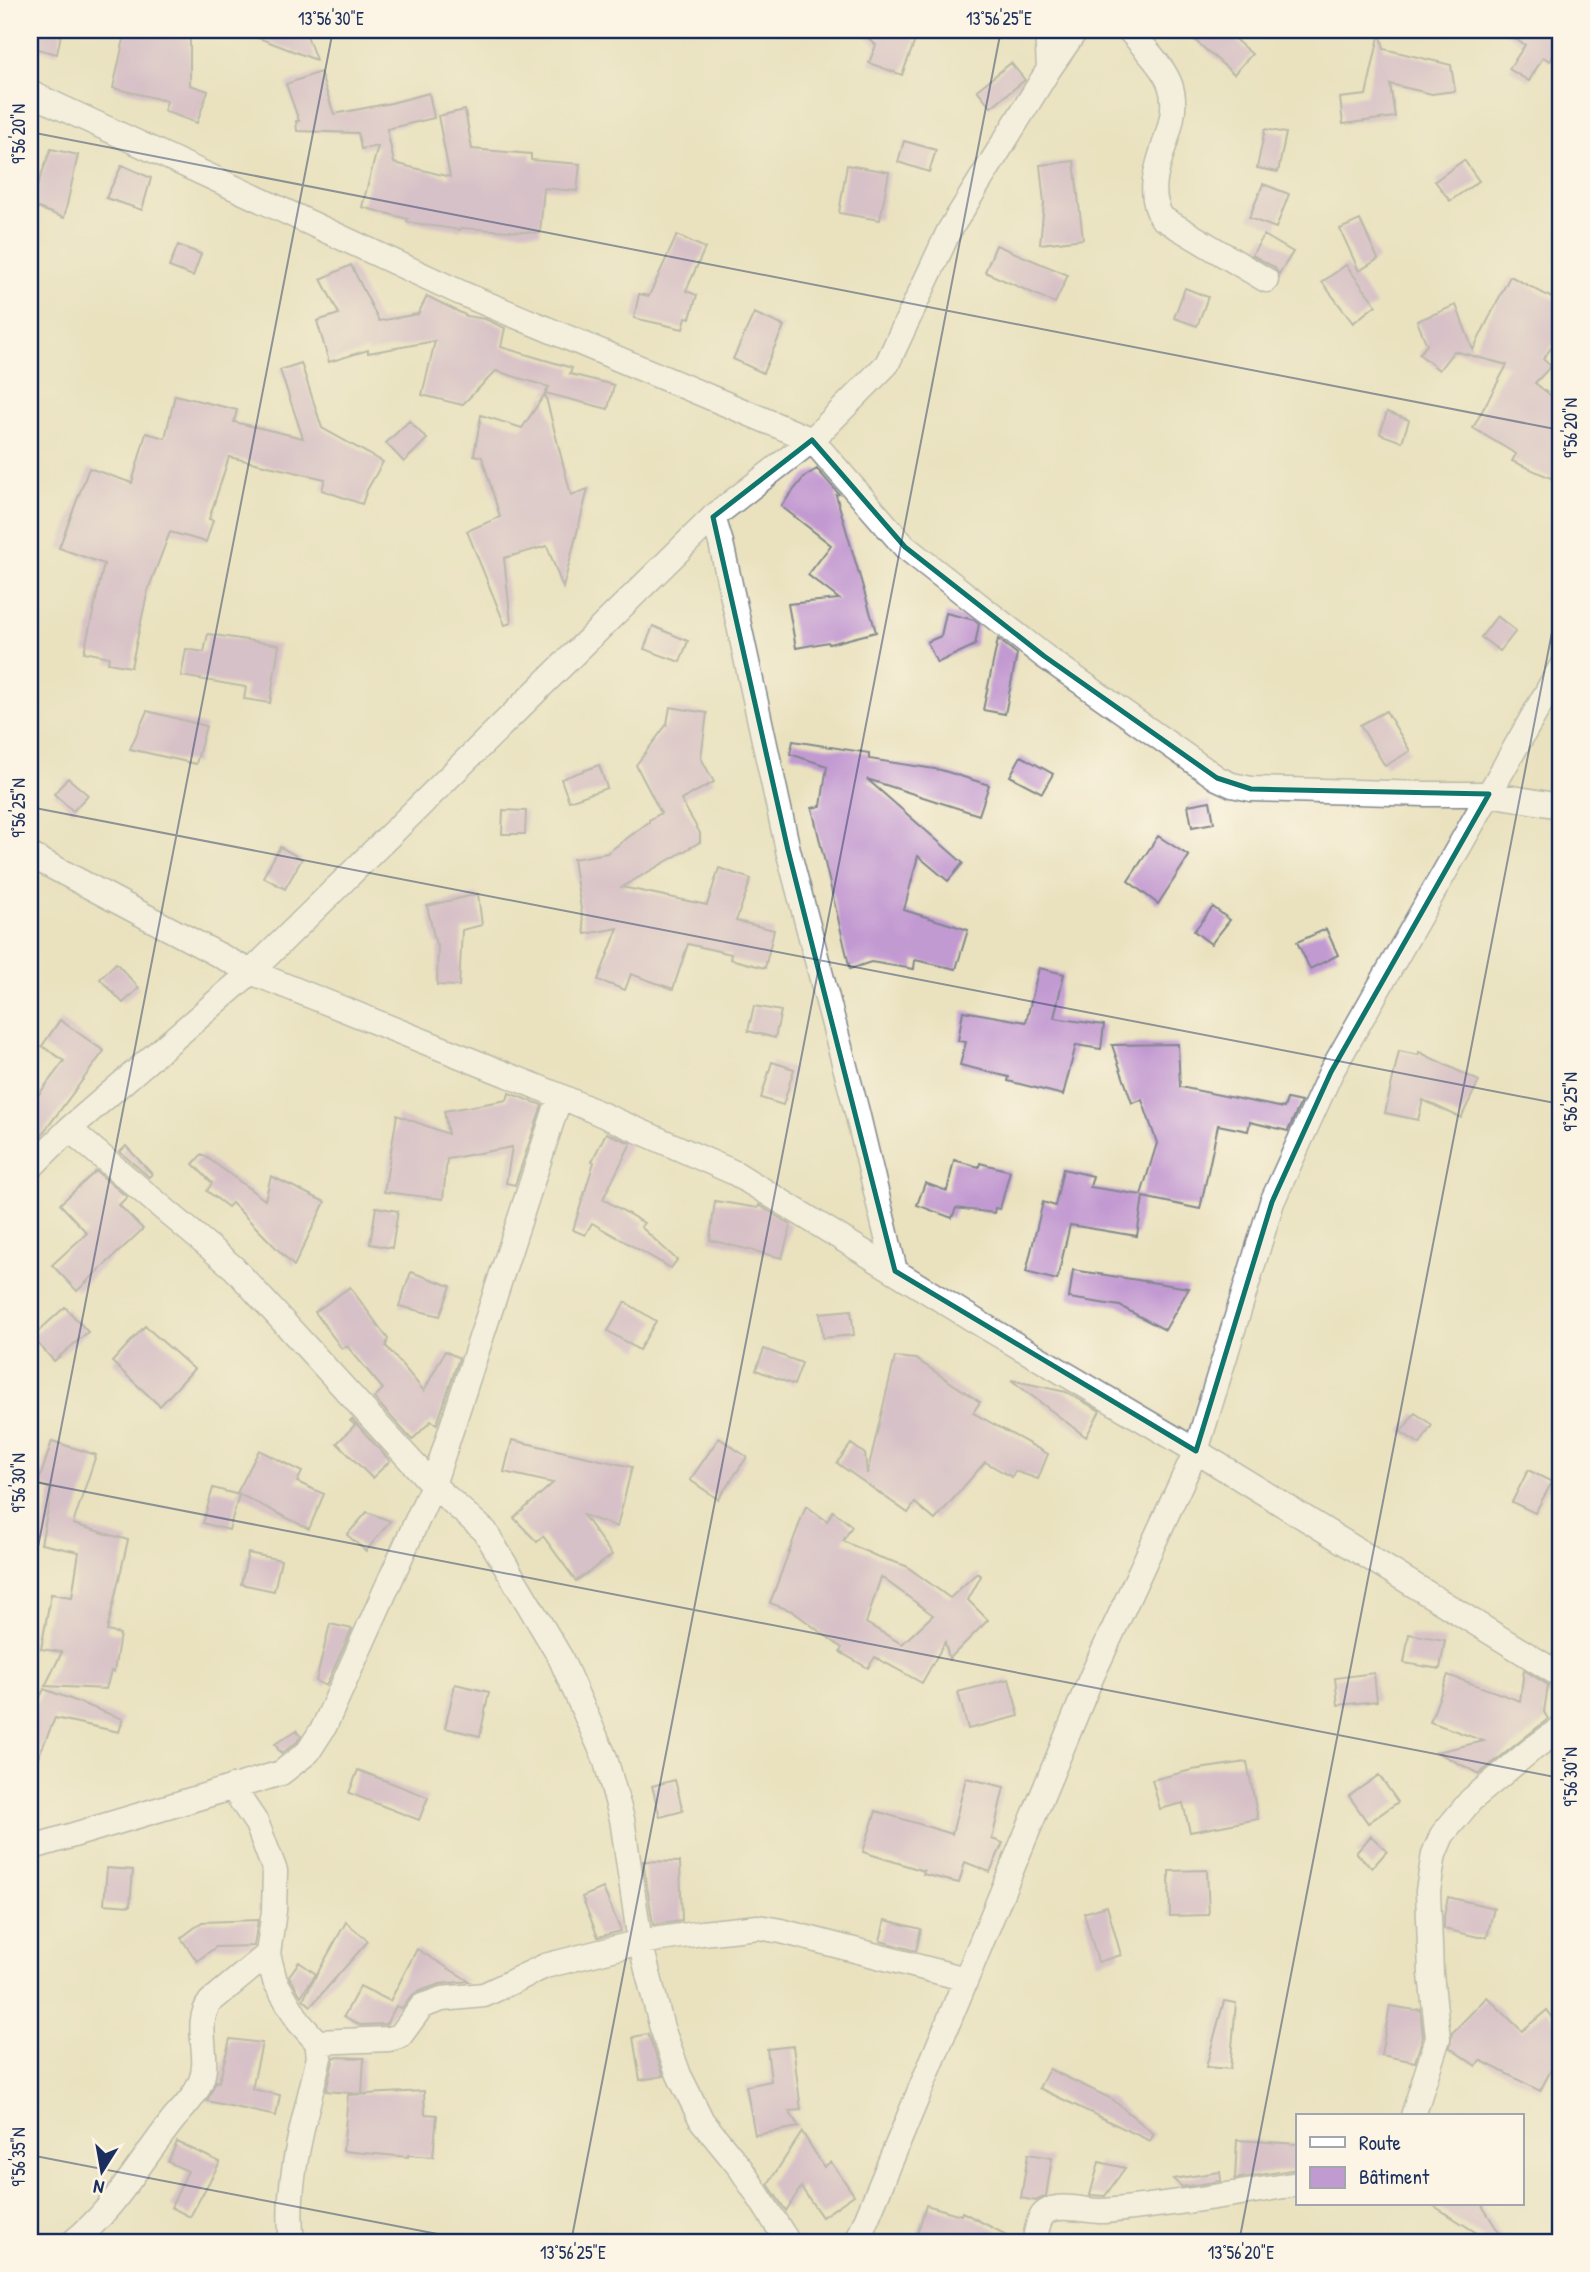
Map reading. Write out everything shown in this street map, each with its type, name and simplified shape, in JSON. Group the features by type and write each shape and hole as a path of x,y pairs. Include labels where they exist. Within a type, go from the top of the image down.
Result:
{"street":[{"path":"1047,30 1049,69"},
{"path":"30,1168 69,1129 251,972 713,517 812,440 887,364 949,231 1076,30"},
{"path":"1129,30 1169,82 1174,107 1153,190 1155,206 1162,218 1266,279"},
{"path":"30,93 461,293 812,440 905,547 1044,656 1217,778 1232,785 1251,789 1489,794 1560,806"},
{"path":"713,517 789,850 895,1270"},
{"path":"857,2242 1091,1678 1196,1451 1278,1190 1331,1072 1560,669"},
{"path":"30,855 251,972 560,1096 735,1174 1196,1451 1560,1675"},
{"path":"30,1848 281,1773 308,1752 324,1727 433,1485 560,1096"},
{"path":"69,1129 234,1268 433,1485 485,1531 560,1657 605,1758 622,1819 640,1942 662,2028 679,2075 702,2121 741,2169 788,2242"},
{"path":"1414,2114 1438,2038 1431,1974 1428,1891 1434,1854 1442,1835 1471,1800 1531,1750 1560,1730"},
{"path":"232,1787 257,1824 275,1871 274,1912 268,1954 275,1980 299,2022 317,2042 319,2057 291,2188 289,2224 292,2242"},
{"path":"317,2042 389,2039 400,2036 422,2006 442,1999 484,1995 545,1966 640,1942 758,1927 966,1979"},
{"path":"73,2242 121,2190 174,2118 190,2103 205,2069 204,2010 268,1954"},
{"path":"1034,2242 1041,2218 1047,2211 1062,2208 1101,2211 1296,2184"}],"highlighted area":[{"path":"812,440 905,547 1044,656 1217,778 1251,789 1489,794 1331,1072 1272,1202 1196,1451 895,1271 788,850 713,517"}],"building":[{"path":"30,30 62,30 57,54 30,47"},
{"path":"126,30 190,30 190,85 208,91 197,123 164,111 167,101 113,88"},
{"path":"305,30 316,60 243,32"},
{"path":"859,30 919,30 902,75 869,63 876,45"},
{"path":"1183,30 1224,30 1252,54 1234,74"},
{"path":"1501,30 1560,30 1560,45 1550,61 1543,57 1529,81 1509,69 1525,45"},
{"path":"1380,32 1384,49 1451,65 1455,91 1432,94 1390,84 1395,117 1343,124 1340,98 1366,95"},
{"path":"1011,63 1025,80 991,107 977,90"},
{"path":"320,72 334,114 429,93 434,118 387,129 394,163 450,177 438,116 465,110 472,149 531,154 531,160 580,164 577,191 544,188 540,233 460,230 407,222 408,219 362,207 378,146 361,149 358,133 297,131 296,121 299,121 286,84"},
{"path":"1265,129 1286,133 1278,172 1257,168"},
{"path":"904,141 936,150 929,172 898,162"},
{"path":"51,149 78,155 64,218 30,205"},
{"path":"1464,160 1479,181 1450,201 1435,181"},
{"path":"1074,161 1083,239 1040,244 1044,203 1040,165"},
{"path":"122,165 151,178 142,210 106,198"},
{"path":"847,165 889,172 880,220 839,213"},
{"path":"1263,184 1289,194 1276,228 1249,218"},
{"path":"1360,220 1378,259 1359,271 1340,229"},
{"path":"677,235 705,248 686,291 697,295 690,318 686,317 683,329 634,318 639,294 649,296"},
{"path":"1264,235 1293,252 1279,274 1274,267 1252,255"},
{"path":"178,245 201,254 193,276 169,267"},
{"path":"996,245 1068,275 1055,303 985,272"},
{"path":"351,265 379,321 418,314 427,296 467,316 485,319 505,328 501,347 572,368 570,374 614,385 608,409 545,393 549,387 496,371 462,405 422,395 435,341 368,353 368,350 329,362 317,321 339,314 321,279"},
{"path":"1346,265 1376,305 1353,323 1322,282"},
{"path":"1510,276 1560,302 1560,336 1543,359 1551,366 1535,383 1560,403 1560,482 1512,461 1516,454 1473,428 1507,365 1454,351 1439,370 1419,354 1427,345 1417,321 1456,305 1473,350"},
{"path":"1185,288 1208,297 1197,326 1174,318"},
{"path":"754,313 784,326 763,373 733,359"},
{"path":"301,363 322,428 383,462 362,504 322,490 325,479 229,457 209,519 213,520 206,542 170,532 148,590 131,667 108,663 109,657 84,652 104,564 59,548 89,468 132,483 146,433 165,438 175,395 237,410 234,422 303,438 280,370"},
{"path":"545,394 571,495 588,489 563,588 547,546 504,558 511,623 505,625 467,531 500,517 482,457 474,455 481,415 522,428"},
{"path":"1387,412 1409,420 1402,442 1380,434"},
{"path":"409,421 427,439 404,462 386,443"},
{"path":"817,469 839,494 836,495 876,632 829,644 828,642 796,648 788,604 839,599 808,575 831,545 781,506 805,476"},
{"path":"946,613 974,620 979,624 975,645 937,663 927,642 941,636"},
{"path":"1497,616 1516,631 1500,651 1481,637"},
{"path":"653,626 688,641 680,662 644,649"},
{"path":"208,634 279,645 270,703 244,699 246,687 181,676 186,649 204,652"},
{"path":"998,639 1017,654 1005,714 983,710"},
{"path":"670,707 707,713 701,758 714,782 681,800 700,833 700,842 622,887 707,905 719,868 751,879 736,921 774,930 765,968 730,959 731,954 688,944 673,989 631,974 625,990 598,980 618,928 585,934 573,859 607,853 661,813 636,765 667,724"},
{"path":"147,711 206,726 196,764 130,749"},
{"path":"1386,711 1410,751 1385,766 1360,725"},
{"path":"793,741 869,753 869,759 941,770 989,785 979,815 867,779 963,863 948,881 918,856 904,910 968,930 956,969 915,960 914,969 871,962 850,969 812,808 821,806 827,766 790,754"},
{"path":"1021,756 1053,774 1042,793 1010,776"},
{"path":"599,765 607,788 569,801 561,779"},
{"path":"68,778 88,795 73,811 54,794"},
{"path":"1210,801 1214,823 1192,827 1188,805"},
{"path":"503,810 526,811 525,834 502,834"},
{"path":"1158,836 1189,856 1158,904 1128,881"},
{"path":"280,847 302,859 285,889 263,877"},
{"path":"478,894 482,925 462,930 459,986 437,985 438,945 427,906"},
{"path":"1213,907 1230,920 1211,944 1194,931"},
{"path":"1326,929 1338,955 1310,969 1297,942"},
{"path":"116,963 139,988 123,1003 100,979"},
{"path":"1039,968 1064,974 1054,1018 1104,1025 1101,1049 1076,1045 1063,1095 1008,1081 1009,1077 960,1065 966,1042 958,1041 963,1011 1026,1022"},
{"path":"754,1006 781,1011 775,1038 748,1031"},
{"path":"60,1020 104,1051 30,1147 30,1106 64,1061 42,1046"},
{"path":"1178,1044 1180,1087 1284,1108 1287,1099 1301,1102 1288,1131 1250,1122 1248,1131 1218,1125 1200,1209 1143,1197 1137,1236 1070,1225 1057,1280 1026,1272 1043,1202 1055,1206 1063,1169 1093,1176 1090,1187 1141,1195 1157,1143 1142,1100 1132,1103 1112,1045"},
{"path":"1399,1051 1418,1055 1419,1052 1479,1081 1461,1118 1423,1100 1418,1120 1385,1113"},
{"path":"772,1062 794,1069 783,1105 761,1098"},
{"path":"509,1093 542,1105 515,1185 506,1183 512,1147 447,1159 443,1199 384,1192 397,1115 448,1134 444,1111 507,1100"},
{"path":"606,1133 631,1143 603,1199 644,1223 641,1227 677,1260 671,1268 592,1223 585,1235 573,1230 594,1162 592,1161"},
{"path":"126,1146 152,1174 149,1177 120,1152"},
{"path":"202,1154 265,1200 271,1176 325,1202 294,1266 232,1203 228,1207 207,1191 212,1183 193,1164"},
{"path":"954,1160 1010,1171 1000,1209 995,1208 994,1213 956,1208 952,1218 917,1205 925,1183 947,1191"},
{"path":"96,1171 127,1197 119,1205 143,1229 77,1291 52,1265 87,1233 60,1204"},
{"path":"715,1201 758,1208 759,1205 791,1225 782,1258 710,1240"},
{"path":"376,1207 398,1211 392,1248 370,1244"},
{"path":"1073,1270 1189,1288 1165,1330 1120,1306 1069,1298"},
{"path":"411,1272 451,1286 440,1316 399,1306"},
{"path":"350,1287 388,1339 386,1346 424,1391 445,1351 459,1358 437,1424 431,1421 412,1440 374,1398 383,1389 347,1346 342,1349 315,1312"},
{"path":"625,1302 656,1321 639,1350 608,1331"},
{"path":"65,1307 88,1332 54,1361 32,1337"},
{"path":"851,1310 854,1335 823,1338 820,1313"},
{"path":"145,1326 194,1369 160,1406 112,1362"},
{"path":"764,1349 802,1363 794,1385 756,1370"},
{"path":"895,1357 916,1359 980,1402 973,1413 1048,1454 1038,1479 1015,1471 1012,1477 985,1462 935,1520 915,1503 908,1513 837,1463 851,1444 865,1454 867,1474"},
{"path":"1011,1380 1066,1392 1100,1411 1086,1437"},
{"path":"1415,1413 1432,1425 1420,1444 1401,1432"},
{"path":"352,1419 390,1461 372,1478 337,1443 355,1425 350,1421"},
{"path":"719,1438 747,1457 718,1499 690,1480"},
{"path":"512,1440 632,1467 617,1527 583,1515 612,1555 576,1581 543,1536 537,1542 514,1518 553,1483 504,1472"},
{"path":"52,1441 96,1455 73,1524 128,1540 107,1631 120,1634 114,1672 111,1671 106,1689 45,1686 62,1652 41,1649 51,1594 72,1597 79,1552 41,1544 52,1489 38,1484"},
{"path":"259,1450 302,1472 297,1482 324,1494 309,1529 237,1493"},
{"path":"1528,1470 1552,1482 1535,1513 1512,1502"},
{"path":"213,1488 239,1495 229,1530 203,1523"},
{"path":"806,1506 827,1521 833,1511 852,1526 843,1541 906,1566 950,1598 977,1573 981,1576 968,1600 988,1620 949,1659 945,1642 922,1683 875,1657 868,1668 840,1652 842,1648 792,1611 770,1603","holes":["881,1577 933,1615 902,1644 866,1623"]},
{"path":"367,1512 390,1521 366,1551 347,1535"},
{"path":"248,1553 281,1560 274,1591 241,1584"},
{"path":"330,1624 352,1629 326,1686 316,1681"},
{"path":"1409,1634 1445,1640 1440,1669 1404,1663"},
{"path":"1524,1670 1548,1685 1544,1712 1548,1719 1479,1774 1437,1752 1484,1741 1430,1722 1448,1675 1520,1701"},
{"path":"1374,1673 1377,1701 1338,1705 1335,1678"},
{"path":"1009,1679 1019,1716 968,1729 958,1692"},
{"path":"455,1684 489,1692 480,1736 445,1728"},
{"path":"44,1689 123,1719 119,1732 55,1718 30,1776 30,1717"},
{"path":"297,1730 301,1736 297,1742 281,1754 275,1744"},
{"path":"1247,1762 1258,1819 1190,1832 1183,1803 1160,1809 1152,1780 1192,1770"},
{"path":"358,1770 428,1797 419,1820 349,1793"},
{"path":"1379,1775 1398,1802 1368,1823 1349,1796"},
{"path":"966,1778 1004,1787 992,1839 1003,1843 990,1872 965,1862 959,1883 923,1874 924,1871 863,1852 876,1811 952,1834"},
{"path":"675,1780 683,1811 660,1817 652,1786"},
{"path":"1371,1836 1387,1851 1372,1868 1356,1853"},
{"path":"643,1861 680,1862 682,1921 653,1925"},
{"path":"107,1868 133,1870 130,1906 104,1904"},
{"path":"1207,1870 1209,1915 1170,1916 1169,1871"},
{"path":"603,1888 621,1931 598,1937 582,1897"},
{"path":"1448,1897 1494,1908 1487,1937 1444,1929"},
{"path":"1107,1906 1121,1955 1098,1962 1084,1913"},
{"path":"258,1920 254,1946 216,1947 197,1961 181,1938 202,1922"},
{"path":"885,1920 921,1929 916,1951 880,1941"},
{"path":"346,1922 368,1941 311,2006 303,1999"},
{"path":"417,1949 469,1981 440,1984 417,1992 402,2008 396,2006 386,2024 360,2025 344,2016 360,1986 390,2001"},
{"path":"299,1962 316,1974 301,1996 289,1976"},
{"path":"1487,1997 1522,2031 1547,2010 1560,2027 1560,2053 1540,2091 1480,2060 1476,2066 1450,2048 1452,2033"},
{"path":"1224,2001 1236,2003 1230,2069 1206,2067"},
{"path":"1390,2006 1420,2009 1423,2036 1415,2062 1381,2055"},
{"path":"648,2034 664,2076 640,2080 633,2037"},
{"path":"230,2039 262,2043 252,2089 280,2095 276,2116 207,2101 216,2081 219,2082"},
{"path":"793,2046 801,2110 789,2111 799,2127 755,2135 746,2086 771,2081 767,2049"},
{"path":"334,2057 364,2058 362,2094 326,2091"},
{"path":"1049,2069 1112,2099 1154,2134 1150,2141 1039,2088"},
{"path":"424,2091 425,2114 437,2115 433,2157 343,2151 348,2095"},
{"path":"802,2132 824,2167 831,2162 854,2195 822,2217 801,2187 786,2211 768,2184"},
{"path":"1237,2140 1296,2144 1296,2169 1235,2179"},
{"path":"177,2142 220,2162 190,2217 171,2207 188,2171 168,2162"},
{"path":"1028,2154 1052,2158 1046,2196 1036,2201 1021,2198"},
{"path":"1099,2162 1125,2168 1105,2196 1090,2195"},
{"path":"1220,2172 1221,2181 1182,2187 1173,2179"},
{"path":"926,2205 961,2215 962,2212 1020,2242 915,2242"},
{"path":"1434,2206 1482,2206 1505,2242 1491,2242"}]}
